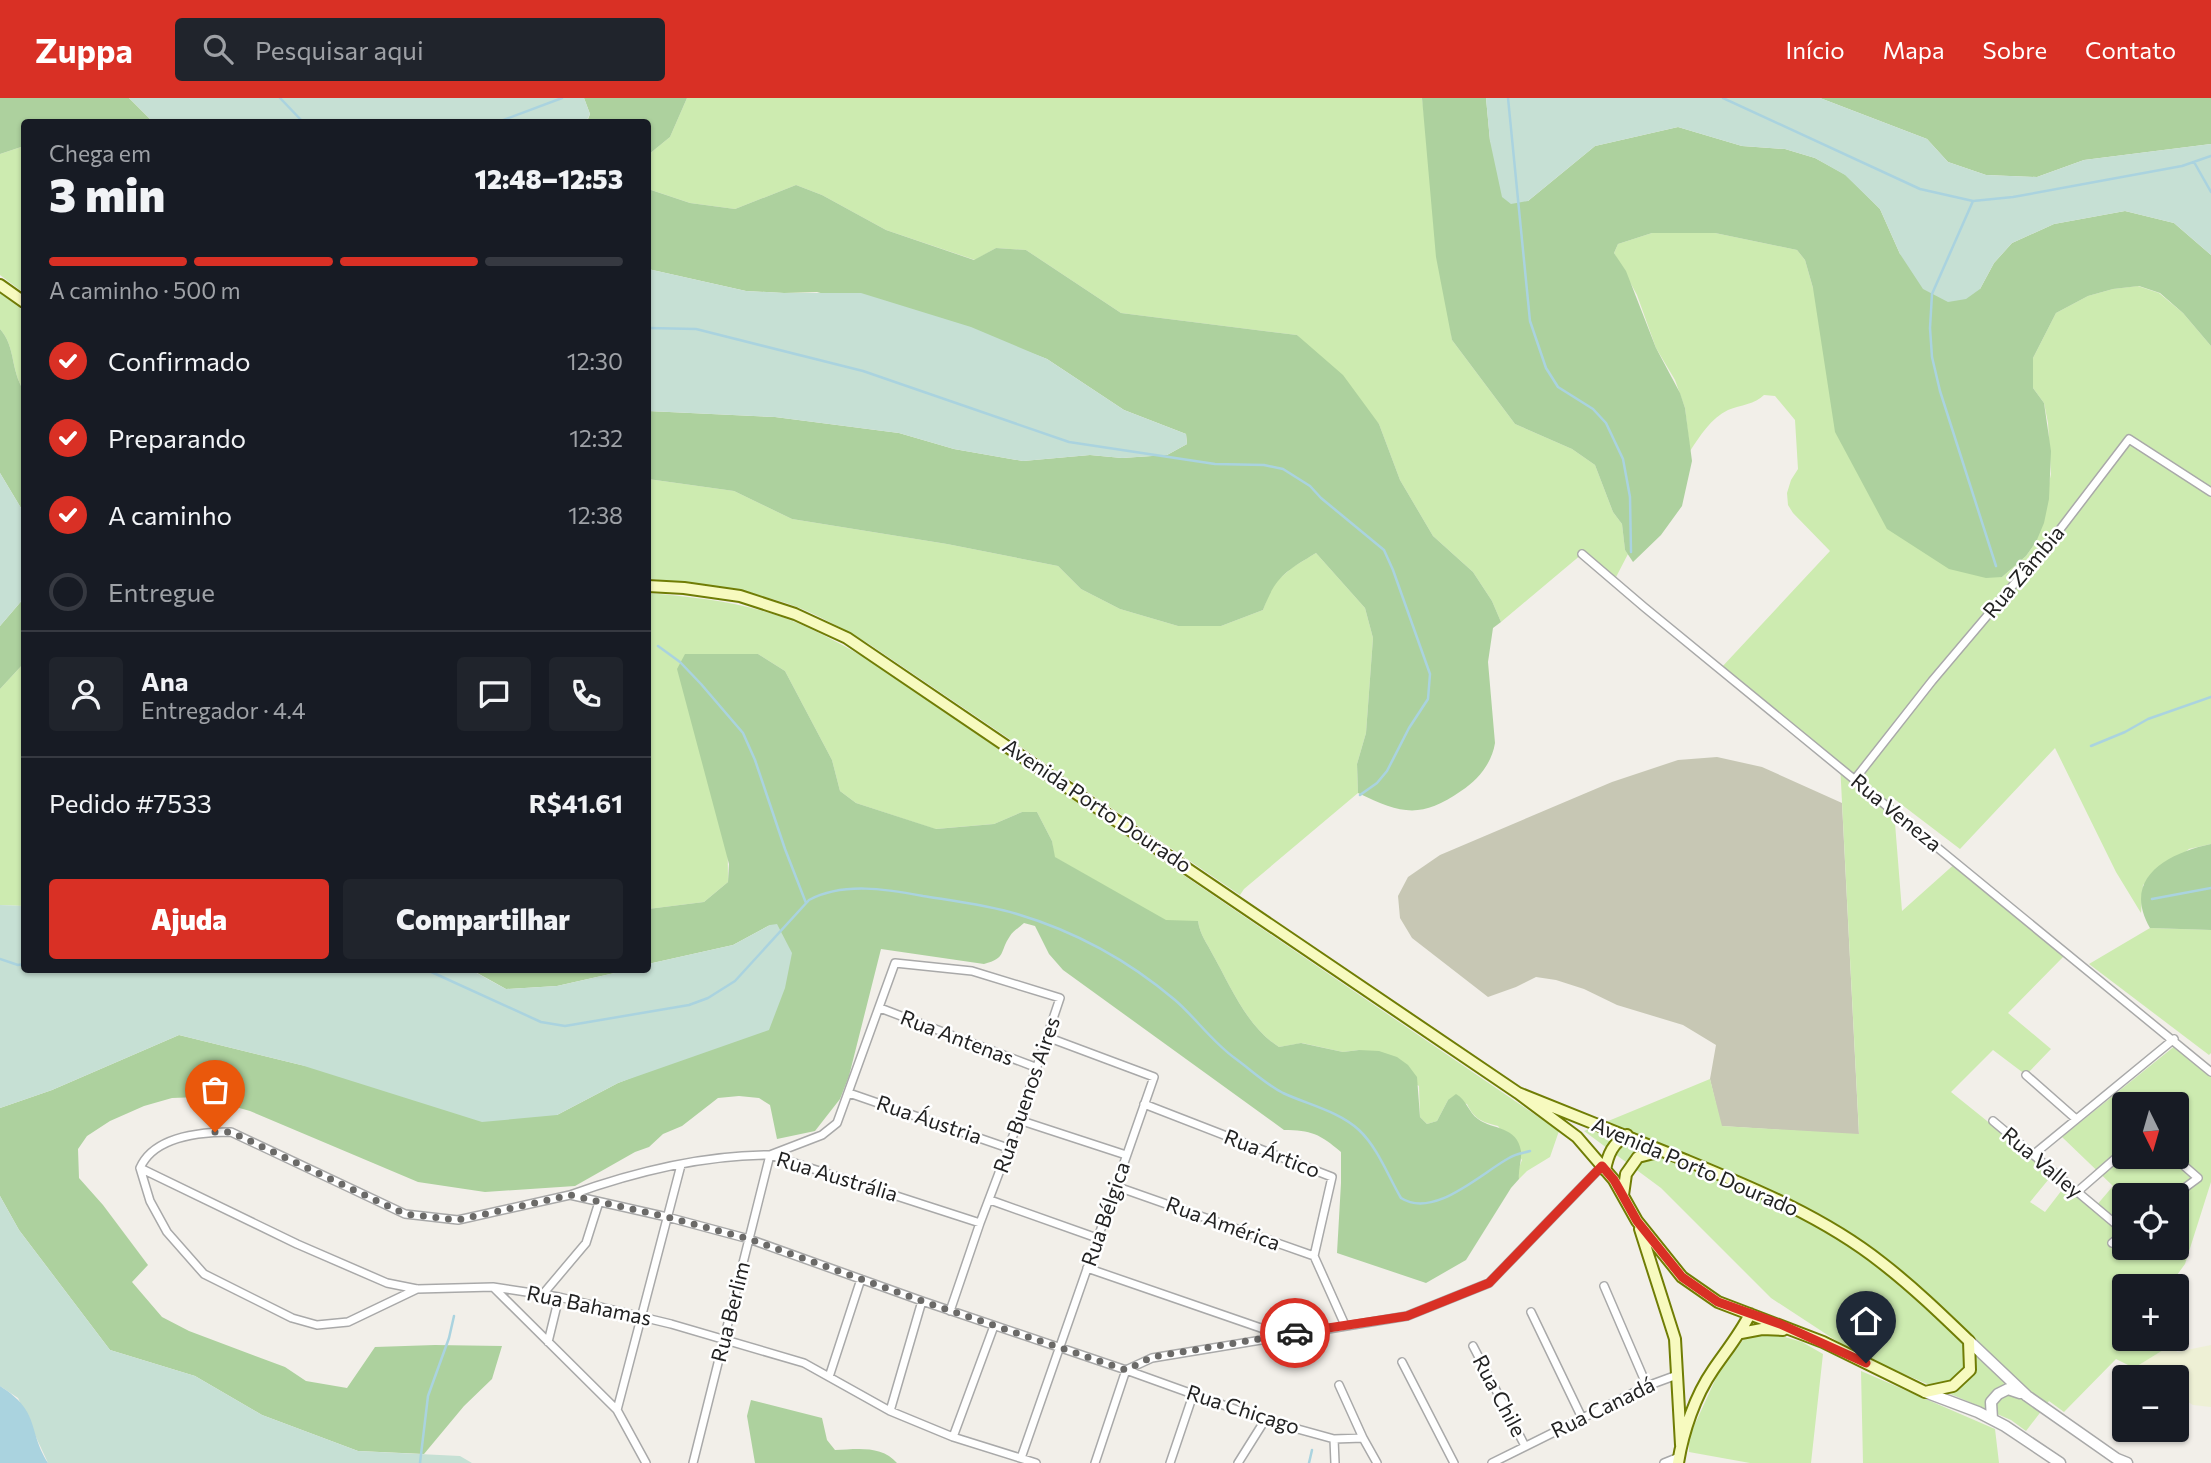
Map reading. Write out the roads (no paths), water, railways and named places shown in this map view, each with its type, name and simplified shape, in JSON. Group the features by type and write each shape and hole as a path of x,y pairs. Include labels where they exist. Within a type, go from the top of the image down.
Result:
{"main road":[{"path":"0,285 21,300"},
{"name":"Avenida Porto Dourado","path":"651,586 740,596 795,614 847,638 1518,1093 1577,1137 1604,1168 1637,1221 1682,1277 1718,1302 1823,1342 1925,1392"},
{"name":"Avenida Porto Dourado","path":"1518,1093 1744,1184 1803,1214 1882,1262 1969,1341"},
{"path":"1604,1168 1616,1142 1627,1135"},
{"path":"1623,1195 1626,1174 1637,1157 1662,1151"},
{"path":"1637,1221 1675,1339 1681,1445"},
{"path":"1678,1460 1696,1403 1711,1372 1741,1333 1750,1314"},
{"path":"1741,1333 1782,1329 1823,1342"},
{"path":"1925,1392 1953,1386 1970,1370 1969,1341"}],"street":[{"name":"Rua Zâmbia","path":"1855,779 1932,681 2058,532 2129,439 2211,492"},
{"name":"Rua Veneza","path":"1582,554 2211,1072"},
{"name":"Rua Buenos Aires","path":"880,1008 895,963 972,971 1060,998 950,1311"},
{"path":"770,1155 822,1135 837,1124 880,1008"},
{"name":"Rua Antenas","path":"880,1008 1035,1067"},
{"name":"Rua Bélgica","path":"1021,1458 1154,1077 1047,1037"},
{"path":"2033,1155 2174,1039"},
{"path":"2026,1075 2077,1119"},
{"name":"Rua Áustria","path":"849,1093 1008,1148"},
{"name":"Rua Ártico","path":"1144,1104 1332,1177 1314,1256"},
{"path":"1019,1120 1126,1155"},
{"name":"Rua Valley","path":"1993,1121 2112,1222"},
{"name":"Rua Austrália","path":"140,1168 145,1157 168,1143 199,1132 231,1132 405,1214 458,1220 570,1195 616,1178 745,1155 770,1155 980,1223"},
{"name":"Rua Berlim","path":"693,1463 770,1155"},
{"path":"2077,1192 2112,1161"},
{"path":"617,1410 681,1165"},
{"path":"140,1168 150,1201 167,1233 204,1275 292,1318 317,1325 348,1322 417,1289"},
{"name":"Rua Bahamas","path":"140,1168 297,1244 387,1283 417,1289 493,1287 543,1294 724,1340 804,1363 890,1411 953,1437 1036,1463"},
{"path":"1095,1463 1126,1370 1152,1357 1407,1316 1489,1283 1604,1168"},
{"path":"2188,1169 2198,1178 2189,1185"},
{"name":"Rua América","path":"1115,1186 1314,1256"},
{"name":"Rua Chicago","path":"570,1195 749,1239 1265,1420 1334,1439 1363,1438"},
{"path":"990,1200 1097,1238"},
{"path":"543,1294 586,1243 598,1202"},
{"path":"1314,1256 1345,1325"},
{"path":"1087,1268 1281,1336"},
{"path":"829,1377 861,1279"},
{"path":"1604,1286 1647,1386"},
{"path":"493,1287 617,1410 646,1463"},
{"path":"548,1342 559,1297"},
{"path":"890,1411 922,1301"},
{"path":"1531,1312 1582,1418"},
{"path":"953,1437 994,1326"},
{"name":"Avenida Porto Dourado","path":"1969,1341 2026,1396 2117,1459 2127,1463"},
{"name":"Rua Chile","path":"1473,1346 1525,1446"},
{"path":"1402,1362 1454,1463"},
{"name":"Rua Canadá","path":"1492,1463 1647,1386 1677,1375"},
{"path":"1339,1385 1377,1463"},
{"path":"1992,1419 1991,1402 1998,1394 2008,1389 2026,1396"},
{"name":"Avenida Porto Dourado","path":"1925,1392 1992,1419 2060,1463"},
{"path":"1170,1463 1193,1395"},
{"path":"1238,1463 1265,1420"},
{"path":"1334,1439 1335,1463"},
{"path":"1664,1463 1678,1460"}],"water":[{"path":"0,1386 13,1395 28,1413 48,1463 0,1463"}],"waterway":[{"path":"280,98 300,119"},
{"path":"506,119 562,98"},
{"path":"1508,98 1530,321 1546,368 1558,387 1593,409 1606,423 1623,459 1630,497 1631,552"},
{"path":"1723,98 1920,189 1973,201 2013,197 2182,166 2211,156"},
{"path":"2194,162 2211,192"},
{"path":"1973,201 1932,294 1930,328 1932,357 1940,391 1996,566"},
{"path":"651,328 696,329 863,371 1069,442 1215,464 1264,465 1283,469 1310,486 1384,550 1430,674 1428,699 1409,728 1387,771 1377,783 1360,795"},
{"path":"658,646 680,662 743,733 806,903"},
{"path":"2091,746 2148,719 2211,697"},
{"path":"2152,899 2211,888"},
{"path":"434,973 541,1022 565,1026 689,1005 708,998 735,981 809,900 822,894 850,889 894,891 1006,911 1080,938 1120,960 1175,1000 1219,1045 1265,1082 1283,1093 1351,1123 1366,1137 1401,1198 1414,1203 1442,1199 1511,1157 1530,1151"},
{"path":"0,959 21,964"},
{"path":"420,1463 428,1396 454,1316"},
{"path":"1309,1463 1312,1450"}]}
